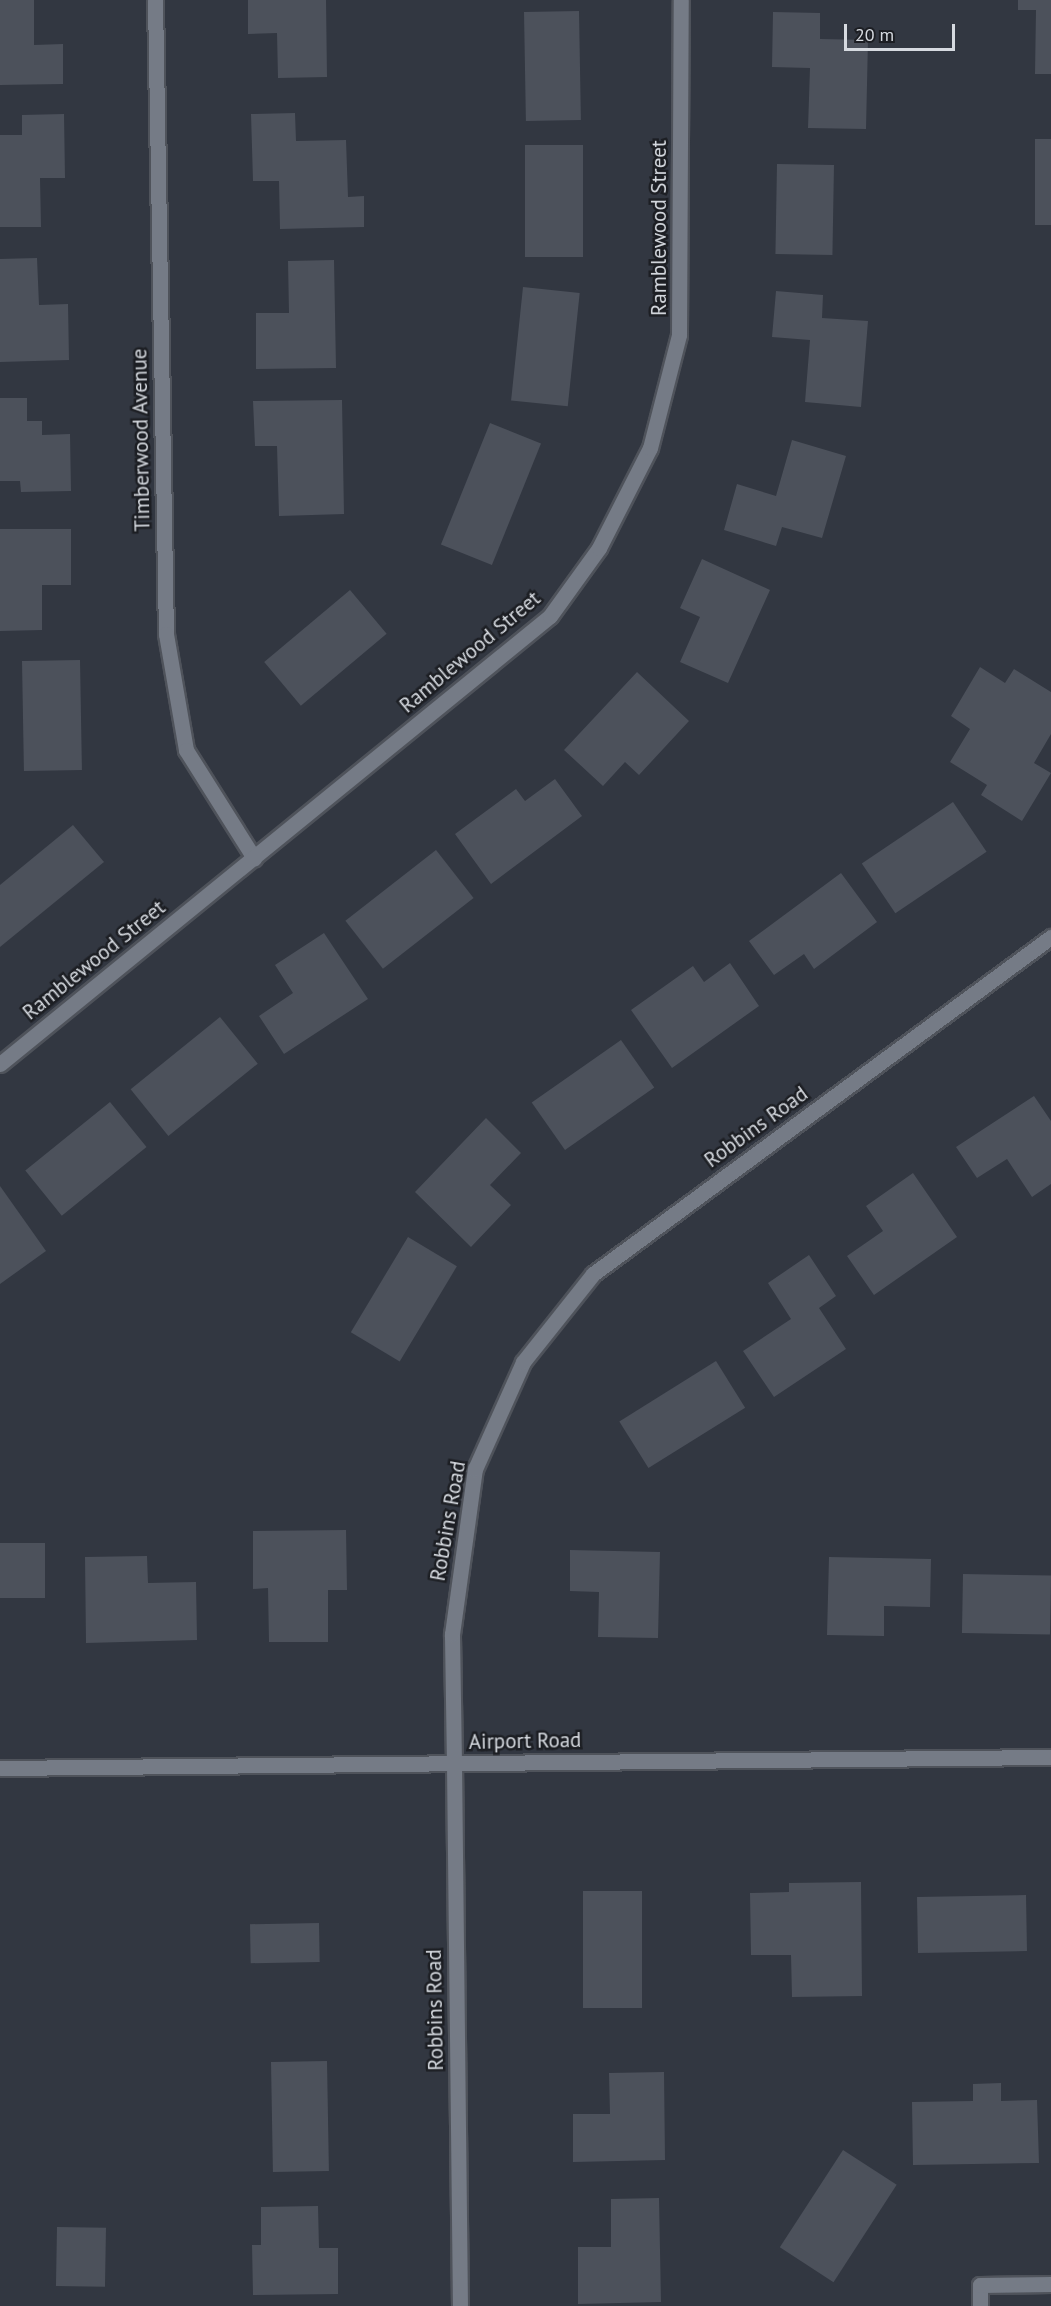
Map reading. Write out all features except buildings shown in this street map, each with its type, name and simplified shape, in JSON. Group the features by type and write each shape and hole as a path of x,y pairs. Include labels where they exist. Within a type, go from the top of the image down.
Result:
{"street":[{"name":"Timberwood Avenue","path":"154,0 166,634 186,750 254,858"},
{"name":"Ramblewood Street","path":"0,1064 550,616 599,548 650,448 679,335 681,0"},
{"name":"Robbins Road","path":"460,2306 452,1634 475,1469 523,1362 593,1274 1051,937"},
{"name":"Airport Road","path":"0,1768 1051,1756"},
{"path":"980,2306 980,2285 1051,2284"}]}
